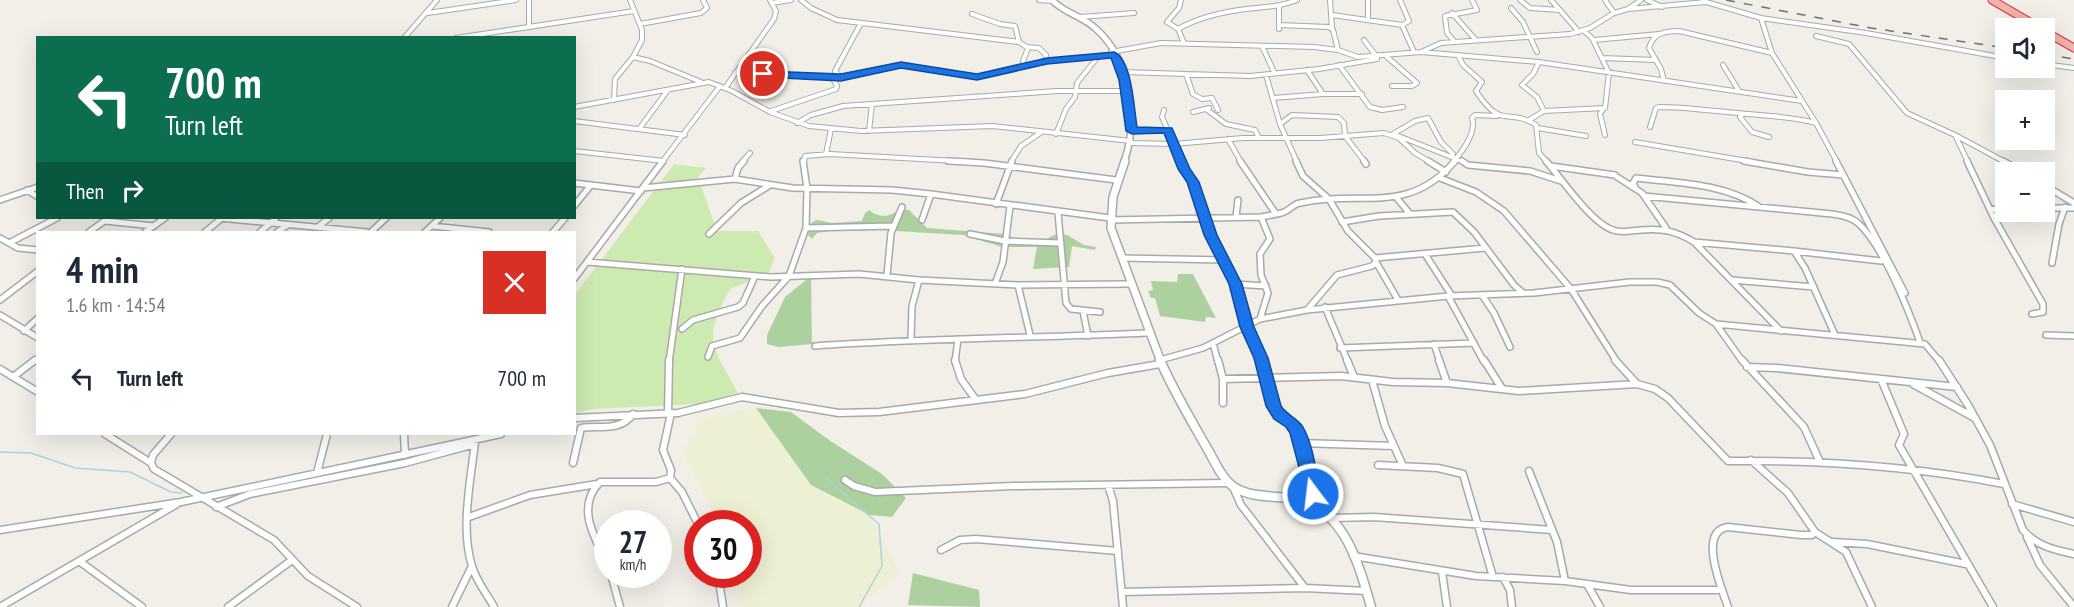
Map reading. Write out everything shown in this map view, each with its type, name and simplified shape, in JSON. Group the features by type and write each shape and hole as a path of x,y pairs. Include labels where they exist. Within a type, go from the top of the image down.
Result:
{"highway":[{"path":"1992,0 2023,18"},
{"path":"2055,37 2073,47"}],"street":[{"path":"406,36 437,0"},
{"path":"428,13 516,0"},
{"path":"529,0 529,27"},
{"path":"614,100 615,79 633,57 642,40 640,24 630,0"},
{"path":"640,24 701,13 707,8 703,0"},
{"path":"576,276 735,73 774,19 777,13 771,2 790,0"},
{"path":"801,0 831,19 1019,42 1027,47 1039,48 1046,55 1047,61"},
{"path":"1039,0 1053,0 1063,9 1080,17 1097,30 1113,53 1122,72 1132,131 1116,180 1110,219 1129,284 1159,362 1194,429 1231,485 1241,505 1305,588"},
{"path":"1181,0 1179,8 1167,22 1178,29 1184,43"},
{"path":"1259,0 1261,8"},
{"path":"1178,29 1220,15 1279,7 1297,0"},
{"path":"1330,0 1332,28 1338,50"},
{"path":"1368,0 1368,20"},
{"path":"1332,15 1401,25 1409,21 1400,0"},
{"path":"1455,42 1447,33 1445,15 1477,10 1472,0"},
{"path":"1520,0 1530,8 1560,10"},
{"path":"1551,0 1594,40 1609,73 1605,108 1600,114 1605,135"},
{"path":"1605,0 1614,13"},
{"path":"1628,9 1641,0"},
{"path":"1647,0 1663,8"},
{"path":"1122,72 1266,75 1274,72 1307,70 1421,52 1435,44 1475,39 1563,35 1582,31 1599,24 1614,13 1628,9 1663,8 1703,1 1761,18 1995,56"},
{"path":"1279,7 1279,27 1322,26 1332,28"},
{"path":"1512,8 1523,22 1537,52"},
{"path":"469,36 634,11"},
{"path":"1080,17 1134,13"},
{"path":"1452,13 1475,39"},
{"path":"972,14 1000,24 1015,26 1019,42"},
{"path":"1761,18 1772,53 1844,175 1905,294"},
{"path":"841,78 835,71 838,61 861,23"},
{"path":"1401,25 1414,52"},
{"path":"502,31 502,36"},
{"path":"1594,40 1606,37 1659,34 1668,31 1772,53"},
{"path":"1659,34 1650,43 1650,51 1664,81"},
{"path":"1816,36 1849,44 1868,64 1903,110 2005,162"},
{"path":"1364,40 1376,56"},
{"path":"735,73 841,78 897,65 977,77 1047,61 1099,57 1153,43 1184,43 1338,50 1349,55 1376,56 1421,52 1539,62 1802,101"},
{"path":"1262,46 1274,72"},
{"path":"1024,66 1027,47"},
{"path":"633,57 650,61 702,83"},
{"path":"1056,134 1066,109 1075,97 1075,90 1084,71 1099,57"},
{"path":"1387,57 1417,83 1412,86 1392,87"},
{"path":"1459,57 1463,65 1482,82 1476,91 1487,107 1497,116"},
{"path":"1602,58 1656,60"},
{"path":"1539,62 1533,74 1522,86 1537,97 1544,111"},
{"path":"1339,65 1372,109 1403,107"},
{"path":"1723,65 1739,91"},
{"path":"2055,65 2074,68"},
{"path":"1307,70 1323,94"},
{"path":"1186,74 1193,94 1202,99 1212,98 1217,108 1193,112"},
{"path":"1266,75 1280,124 1303,176 1329,200 1342,222 1375,260 1398,300"},
{"path":"770,112 836,89 837,86 832,77"},
{"path":"576,107 712,82 770,112 797,123 831,129 869,131 992,126 1130,142 1174,144 1228,139 1345,136 1372,133 1400,135 1458,158"},
{"path":"639,129 668,90"},
{"path":"797,123 808,116 834,107 1075,90 1126,92"},
{"path":"1274,98 1362,94"},
{"path":"869,131 872,104"},
{"path":"1650,127 1656,108 1659,107 1699,107 1743,114 1801,119 1815,123"},
{"path":"1529,120 1544,111 1605,108"},
{"path":"1206,109 1226,124 1254,129 1259,138"},
{"path":"1164,110 1162,117 1184,169 1196,189 1205,217 1235,284 1247,327 1261,358 1277,412 1296,427 1317,507"},
{"path":"1743,114 1740,117 1752,132 1769,137"},
{"path":"1280,124 1292,115 1334,116 1344,123 1345,136 1366,164"},
{"path":"576,183 642,190 654,185 735,179 807,188 931,194 1110,219 1261,217 1284,212 1294,204 1354,196 1375,199 1396,197 1420,190 1440,178 1458,158 1473,130 1472,118 1475,115 1529,120 1538,128 1586,136"},
{"path":"1392,135 1415,122 1428,118 1441,142 1468,165 1530,171 1563,181"},
{"path":"577,121 685,135"},
{"path":"1538,128 1539,153 1578,202 1612,230 1666,228 1694,242 1781,331"},
{"path":"826,154 831,129"},
{"path":"1132,131 1168,130"},
{"path":"996,204 1018,149 1040,133"},
{"path":"1392,135 1446,172"},
{"path":"1955,135 1991,210 2043,304 2043,312 2032,314"},
{"path":"1228,139 1276,214"},
{"path":"1635,142 1808,172 1844,175"},
{"path":"576,151 664,161"},
{"path":"735,179 738,168 750,153"},
{"path":"708,357 712,346 740,338 762,306 789,276 806,228 807,188 804,157 826,154 1010,166 1116,180"},
{"path":"1551,166 1616,176 1635,187 1644,196 1666,228"},
{"path":"1440,178 1476,192 1497,206 1571,289 1609,352 1637,384"},
{"path":"1635,187 1633,183 1636,178 1698,187 1748,198 1760,207"},
{"path":"576,204 591,185"},
{"path":"709,234 741,202 770,185"},
{"path":"0,200 36,188"},
{"path":"27,190 36,195"},
{"path":"2055,191 2074,203"},
{"path":"922,220 931,194"},
{"path":"1644,196 1844,216 1865,216"},
{"path":"1396,197 1410,214"},
{"path":"1236,217 1238,200"},
{"path":"995,284 1003,262 1010,206"},
{"path":"888,275 893,226 902,207"},
{"path":"2055,207 2074,208"},
{"path":"2052,263 2059,224 2065,207"},
{"path":"1991,210 1995,209"},
{"path":"1342,222 1364,218 1453,212 1463,219 1523,294"},
{"path":"1058,213 1066,303 1069,307 1083,311 1100,312"},
{"path":"1844,216 1858,224 1870,240 1909,312 1920,342"},
{"path":"1260,319 1267,302 1266,286 1261,275 1260,254 1270,239 1261,217"},
{"path":"9,243 55,219"},
{"path":"90,231 107,219 154,226"},
{"path":"146,231 164,219"},
{"path":"206,231 220,219"},
{"path":"231,219 318,227 336,231"},
{"path":"261,231 275,219"},
{"path":"318,227 328,219"},
{"path":"370,231 385,219"},
{"path":"426,231 439,219"},
{"path":"554,231 565,219"},
{"path":"279,231 288,225"},
{"path":"432,226 480,231"},
{"path":"806,228 893,226"},
{"path":"1870,240 1872,230"},
{"path":"970,234 1005,241 1061,243"},
{"path":"0,238 18,248 36,250"},
{"path":"1694,242 1881,261"},
{"path":"1307,310 1337,275 1366,268 1375,260 1485,248"},
{"path":"1794,251 1814,287 1835,335"},
{"path":"1425,254 1494,379 1501,387"},
{"path":"1122,258 1224,260"},
{"path":"587,262 755,276 845,273 888,275 919,280 1018,285 1129,284"},
{"path":"682,269 669,363 669,414 663,450 671,470 670,478 682,492 691,510"},
{"path":"0,300 36,273"},
{"path":"682,329 693,320 738,307 743,303 755,276"},
{"path":"911,339 912,306 919,280"},
{"path":"1732,280 1814,287"},
{"path":"576,418 669,414 701,409 742,397 806,409 851,414 1040,392 1192,352 1260,319 1307,310 1398,300 1523,294 1630,282 1662,282 1675,288 1699,313 1716,324 1747,367 1804,428 1819,460"},
{"path":"1235,284 1266,286"},
{"path":"1018,285 1019,302 1028,321 1030,335"},
{"path":"1510,294 1514,285"},
{"path":"1482,295 1494,313 1510,347"},
{"path":"1325,307 1353,377"},
{"path":"1083,311 1088,336"},
{"path":"0,315 36,337"},
{"path":"24,331 36,320"},
{"path":"1716,324 1920,342 1934,351 1975,418 1997,460 2030,549 2074,607"},
{"path":"815,346 911,339 1147,333"},
{"path":"2046,335 2074,336"},
{"path":"958,339 954,366 976,400"},
{"path":"1213,343 1223,379 1223,403"},
{"path":"1340,348 1474,343"},
{"path":"1434,344 1447,383"},
{"path":"13,377 36,360"},
{"path":"1747,367 1777,368 1957,387"},
{"path":"0,369 36,391"},
{"path":"1223,379 1353,377 1404,383 1501,387 1519,391 1637,384 1655,388 1668,398 1728,461 1819,460 1916,470 2004,484"},
{"path":"1881,379 1904,434 1899,444 1916,470 1966,564 1993,607"},
{"path":"1372,380 1378,407 1403,466"},
{"path":"1909,382 1975,418"},
{"path":"573,463 581,428 622,426 633,414"},
{"path":"107,435 151,464 154,469 169,479 274,540 314,580 357,607"},
{"path":"151,464 156,450 170,435"},
{"path":"317,473 327,435"},
{"path":"404,435 405,455"},
{"path":"0,530 182,502 496,435"},
{"path":"216,507 240,495 410,462 477,439"},
{"path":"477,439 469,517 472,566 494,607"},
{"path":"1300,443 1394,446"},
{"path":"1751,460 1788,493 1815,532 1846,552 1872,607"},
{"path":"1378,465 1450,469 1463,474 1493,576"},
{"path":"1529,471 1552,530 1566,580"},
{"path":"469,517 530,495 609,481 656,482 670,478"},
{"path":"845,480 854,486 875,492 1108,485 1231,485 1255,494 1296,500 1317,507 1332,518 1353,556 1371,607"},
{"path":"594,540 588,513 590,500 597,484"},
{"path":"1108,485 1113,501 1123,607"},
{"path":"0,607 182,502"},
{"path":"2012,504 2074,522"},
{"path":"1332,518 1374,517 1552,530"},
{"path":"1728,607 1711,545 1715,533 1720,528 1801,536 1812,535 1815,532"},
{"path":"2027,536 2036,543 2074,554"},
{"path":"941,550 960,540 976,539 1118,551"},
{"path":"1833,542 1867,544 1966,564"},
{"path":"1353,556 1442,572 1566,580 1653,591 1722,590"},
{"path":"228,607 292,560"},
{"path":"79,561 141,607"},
{"path":"452,607 472,566"},
{"path":"1442,572 1447,607"},
{"path":"1503,577 1510,590"},
{"path":"1512,577 1510,590 1512,607"},
{"path":"1587,584 1600,607"},
{"path":"615,588 620,607"},
{"path":"722,588 723,607"},
{"path":"1122,592 1305,588 1367,591"}],"green space":[{"path":"674,164 706,168 698,177 717,231 758,231 775,258 768,274 730,289 716,320 713,332 717,352 738,393 698,404 592,409 576,413 576,293"},
{"path":"900,209 909,210 927,228 1005,234 1016,239 1046,239 1059,233 1084,245 1096,247 1095,250 1072,246 1069,267 1033,269 1037,247 1002,247 963,235 880,230 830,231 817,233 812,239 808,235 810,224 816,220 833,223 862,221 869,210 877,215 885,216"},
{"path":"1178,274 1193,274 1216,318 1206,317 1205,322 1160,316 1155,298 1151,298 1148,291 1153,290 1151,281 1177,282"},
{"path":"811,276 812,344 779,347 767,344 767,335 785,297"},
{"path":"756,408 811,485 870,515 900,573 865,601 865,607 740,607 736,588 762,588 762,510 712,510 682,451 697,433 695,419"},
{"path":"756,408 791,412 882,474 906,498 892,517 870,515 811,485"},
{"path":"913,573 979,590 980,607 908,605"}],"waterway":[{"path":"0,452 31,453 75,468 130,472 171,492 182,493"},
{"path":"826,478 879,524 882,566 859,607"}],"railway":[{"path":"1726,0 1871,28 1995,46"},
{"path":"2055,56 2074,59"}],"route":[{"path":"763,74 841,78 888,66 905,65 977,77 1047,61 1114,55 1124,80 1132,131 1168,130 1184,169 1193,182 1211,235 1235,284 1245,312 1247,327 1261,358 1274,406 1279,416 1292,423 1298,432 1313,494"}]}
